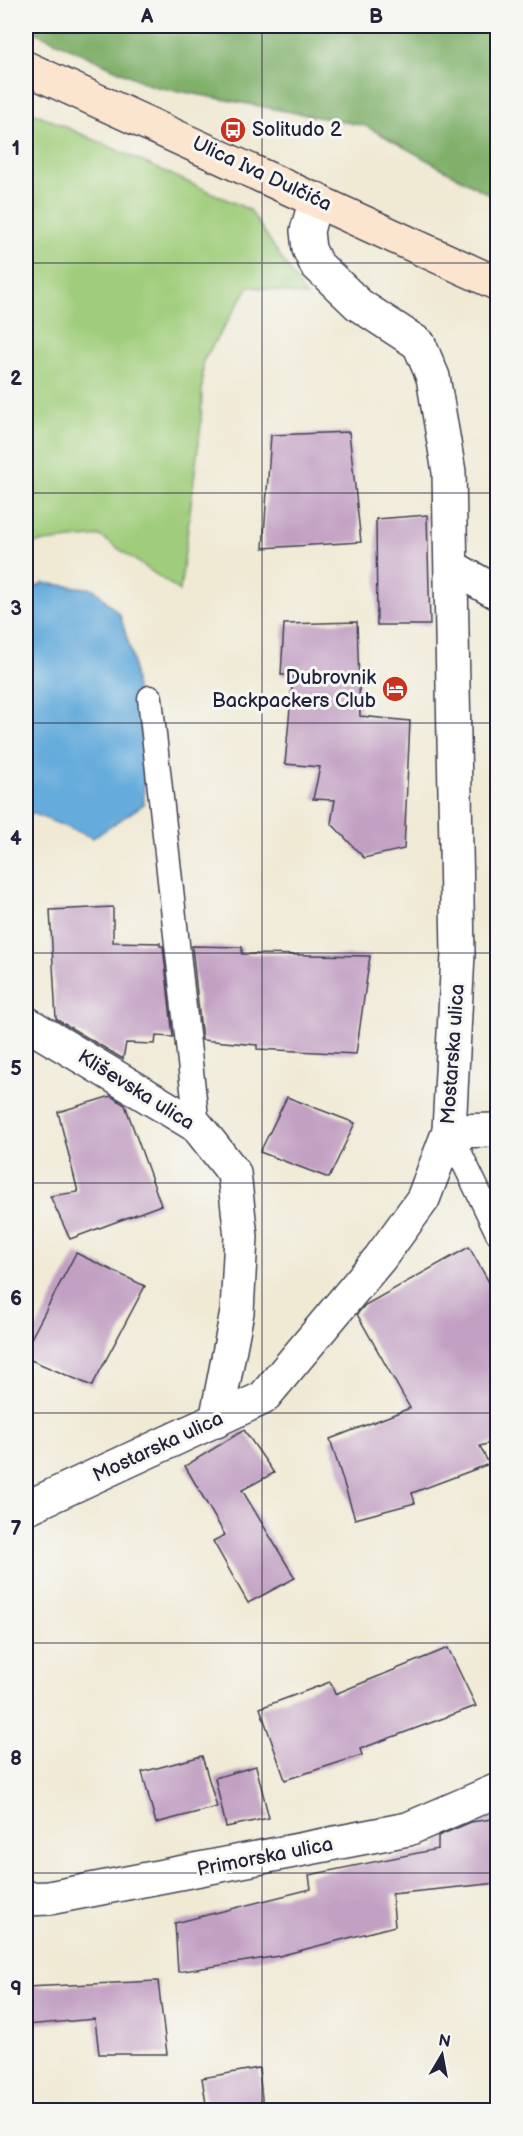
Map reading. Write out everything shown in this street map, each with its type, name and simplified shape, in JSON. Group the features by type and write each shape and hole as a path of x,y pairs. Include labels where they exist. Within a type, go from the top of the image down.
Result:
{"main road":[{"name":"Ulica Iva Dulčića","path":"26,68 498,284"}],"street":[{"name":"Mostarska ulica","path":"26,1508 262,1398 380,1258 423,1199 449,1131 458,954 452,567 448,472 433,377 419,344 359,305 316,264 309,249 307,231 316,199"},
{"path":"452,567 498,593"},
{"name":"Kliševska ulica","path":"26,1023 198,1126 234,1173 241,1237 237,1312 216,1421"},
{"path":"449,1131 498,1130"},
{"name":"Primorska ulica","path":"26,1899 49,1898 408,1829 498,1790"}],"lane":[{"path":"150,698 198,1126"},
{"path":"449,1131 498,1233"}],"green space":[{"path":"26,26 497,26 497,199 366,126 152,86 26,28"},
{"path":"26,109 250,210 306,296 249,286 203,361 201,424 180,591 100,536 26,544"}],"water":[{"path":"43,583 94,589 120,615 132,655 143,750 144,804 93,838 29,812 26,805 26,593"}],"building":[{"path":"349,432 361,542 263,548 271,435"},
{"path":"427,515 430,625 377,625 376,519"},
{"path":"357,622 360,716 410,721 404,849 364,858 331,823 335,800 313,799 320,767 285,764 293,675 281,675 284,624"},
{"path":"113,907 113,942 160,943 160,946 163,946 173,1037 156,1036 155,1044 126,1043 123,1059 56,1019 50,910"},
{"path":"192,946 242,947 242,954 370,956 356,1054 257,1049 257,1045 202,1040"},
{"path":"111,1096 125,1105 161,1205 70,1239 50,1196 78,1192 58,1112"},
{"path":"287,1097 355,1123 329,1178 260,1152"},
{"path":"469,1247 498,1298 498,1441 480,1446 489,1464 412,1493 415,1503 355,1519 330,1439 410,1408 357,1314 365,1305"},
{"path":"76,1253 145,1286 92,1386 26,1358 26,1348"},
{"path":"244,1430 274,1473 242,1490 295,1578 248,1603 213,1541 225,1535 185,1466"},
{"path":"448,1648 476,1706 360,1749 362,1755 285,1780 260,1708 330,1682 335,1694"},
{"path":"202,1756 217,1807 156,1823 142,1772"},
{"path":"256,1766 269,1818 226,1827 215,1778"},
{"path":"498,1818 498,1883 392,1894 395,1926 279,1956 178,1972 175,1923 311,1889 309,1875 438,1849 438,1836 471,1822"},
{"path":"158,1981 167,2054 99,2054 95,2019 26,2025 26,1987"},
{"path":"259,2068 263,2110 207,2110 202,2078"}],"place":[{"name":"Solitudo 2","path":"233,130"},
{"name":"Dubrovnik Backpackers Club","path":"395,689"}]}
